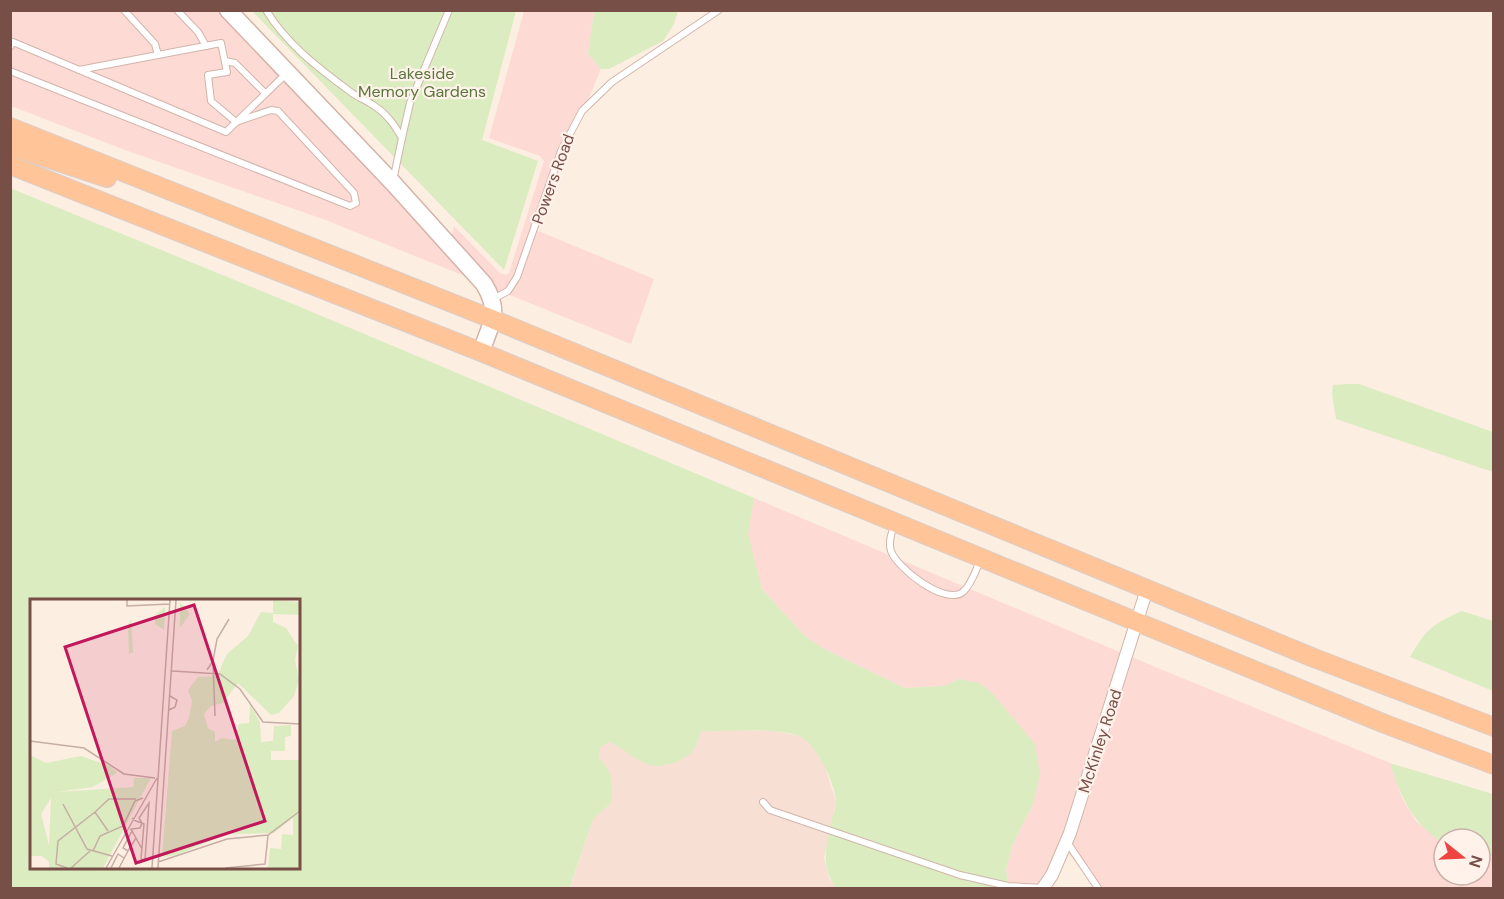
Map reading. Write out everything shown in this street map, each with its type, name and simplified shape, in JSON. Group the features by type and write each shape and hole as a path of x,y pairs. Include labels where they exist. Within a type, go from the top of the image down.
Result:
{"main road":[{"path":"10,127 492,319 1396,691 1494,727"},
{"path":"10,146 143,190 164,188"},
{"path":"10,165 481,352 1385,724 1494,765"}],"street":[{"path":"228,10 393,183 484,284 493,298 492,319 481,352"},
{"name":"McKinley Road","path":"1044,888 1067,842 1147,589"}],"lane":[{"path":"124,10 155,44 158,55"},
{"path":"177,10 198,32 206,46"},
{"path":"266,10 280,33 333,80 385,113 402,138"},
{"path":"393,183 410,103 449,10"},
{"name":"Powers Road","path":"493,298 508,291 517,277 561,151 573,124 582,111 617,78 719,10"},
{"path":"10,47 13,42 226,132 287,72"},
{"path":"78,70 221,44 227,72 208,75 211,101 236,122"},
{"path":"225,61 235,63 265,93"},
{"path":"10,70 350,206 356,202 354,193 278,111 271,110 236,122"},
{"path":"895,523 890,540 891,552 900,566 924,584 942,592 956,595 963,591 981,558"},
{"path":"763,802 770,810 960,874 1008,886 1044,888"},
{"path":"1067,842 1098,888"}],"shaded area":[{"path":"14,10 219,11 472,279 323,219 125,150 11,106 10,15"},
{"path":"524,11 594,11 588,54 601,69 549,192 536,230 654,279 631,344 495,289 451,237 454,226 500,273 505,275 509,273 544,161 540,156 489,138"},
{"path":"754,498 1390,763 1402,798 1416,821 1432,834 1432,887 1492,887 1493,855 1493,888 1097,888 1067,852 1044,888 1009,888 1006,870 1012,846 1033,804 959,679 944,686 905,688 822,648 803,634 762,589 747,534"},
{"path":"701,731 775,731 800,736 808,740 824,764 836,801 824,858 829,878 836,888 570,888 593,819 611,803 599,760 600,747 610,742 623,749 696,746"}],"green space":[{"path":"594,10 678,11 674,24 663,41 609,69 601,69 588,54"},
{"name":"Lakeside Memory Gardens","path":"252,11 516,11 482,140 538,161 504,270"},
{"path":"10,188 298,306 754,498 748,534 762,589 803,634 822,648 905,688 944,686 959,679 980,683 993,694 1035,744 1040,775 1033,804 1012,846 1006,870 1009,888 836,888 828,871 826,854 836,800 832,783 817,753 804,738 797,735 749,730 701,731 690,753 672,763 659,766 642,762 610,742 600,747 599,759 610,774 611,803 593,819 571,888 11,888"},
{"path":"1359,384 1493,432 1493,472 1336,419 1333,385"},
{"path":"1462,611 1493,621 1493,691 1410,657 1431,628"},
{"path":"1390,763 1493,794 1493,855 1492,827 1432,827 1432,835 1409,809"}]}
